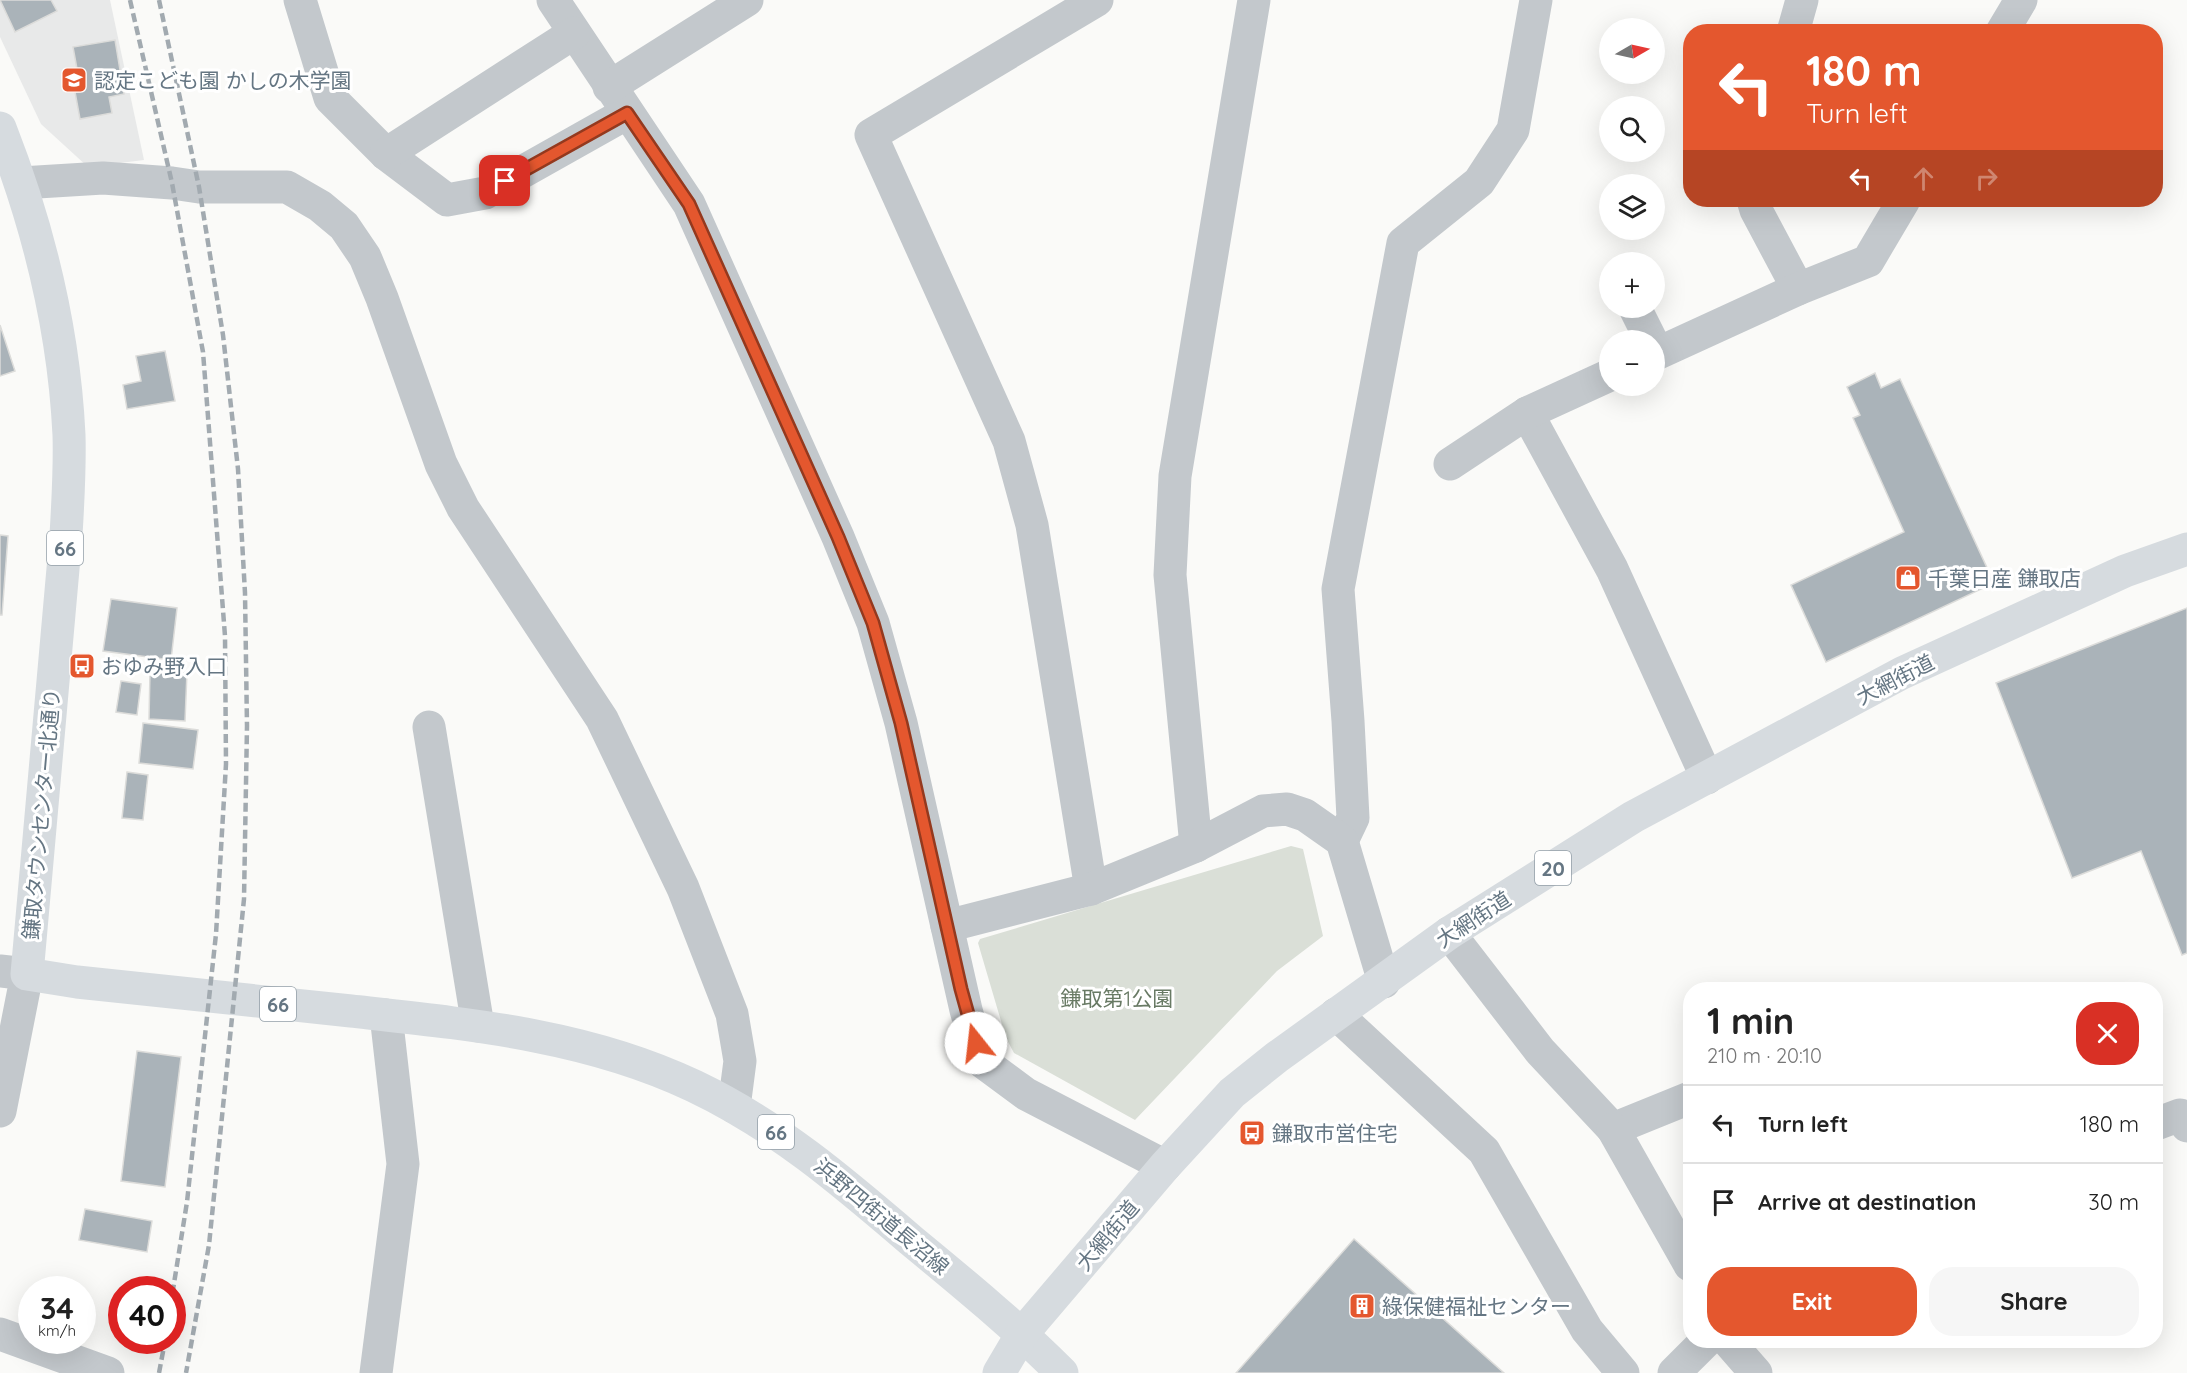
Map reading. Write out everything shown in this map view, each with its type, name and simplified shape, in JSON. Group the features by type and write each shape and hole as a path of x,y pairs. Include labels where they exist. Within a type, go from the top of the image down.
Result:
{"main road":[{"name":"鎌取タウンセンター北通り","path":"0,128 21,183 51,299 63,369 69,435 66,535 13,973"},
{"name":"大網街道","path":"999,1373 1022,1334 1165,1166 1232,1094 1336,1014 1384,982 1449,933 1633,817 1902,673 2125,571 2187,549"},
{"name":"66","path":"13,973 478,1026"},
{"name":"浜野四街道長沼線","path":"478,1026 555,1039 609,1055 692,1085 734,1107 776,1132 823,1165 1022,1334 1062,1373"}],"street":[{"path":"300,0 330,98 386,154 447,200 485,193 618,100 747,0"},
{"path":"553,0 689,204 833,526 873,623 901,723 980,1060 1026,1094 1165,1166"},
{"path":"1091,889 1032,525 1009,441 871,135 1097,0"},
{"path":"1196,846 1170,575 1175,476 1254,0"},
{"path":"1342,842 1353,818 1338,589 1403,243 1479,182 1513,130 1536,0"},
{"path":"1795,24 1802,0"},
{"path":"2007,24 2021,0"},
{"path":"386,154 574,33"},
{"path":"21,183 104,178 172,183 199,188 287,187 320,206 344,226 365,257 382,298 441,464 463,508 602,719 683,888 732,1014 740,1061 734,1107"},
{"path":"1754,207 1798,289"},
{"path":"1665,344 1868,261 1900,207"},
{"path":"1450,464 1527,413 1599,380"},
{"path":"1527,413 1612,569 1707,778"},
{"path":"429,727 478,1026"},
{"path":"947,926 1091,889 1196,846 1263,811 1287,809 1305,815 1342,842 1384,982"},
{"path":"1449,933 1540,1051 1613,1129 1683,1253"},
{"name":"鎌取タウンセンター北通り","path":"0,1111 13,973"},
{"path":"1336,1014 1484,1151 1587,1330 1623,1373"},
{"path":"376,1373 403,1164 386,1015"},
{"path":"1613,1129 1683,1101"},
{"path":"0,1334 108,1373"},
{"path":"1674,1373 1699,1348"},
{"path":"1734,1348 1756,1373"}],"shaded area":[{"name":"認定こども園 かしの木学園","path":"0,0 110,0 144,160 88,167 41,124 0,37"}],"green space":[{"name":"鎌取第1公園","path":"1291,846 1303,849 1323,936 1277,971 1135,1120 1014,1053 1006,1038 978,943 980,939"}],"building":[{"path":"0,0 51,0 57,11 15,32"},
{"path":"115,40 124,94 109,97 112,113 80,119 75,92 81,91 73,47"},
{"path":"0,325 15,371 0,376"},
{"path":"165,351 175,401 127,409 123,385 141,381 136,356"},
{"path":"1875,373 1881,388 1900,379 1994,583 1826,662 1791,585 1904,532 1853,418 1860,415 1847,387"},
{"path":"0,535 8,536 2,615 0,615"},
{"path":"111,599 177,608 171,660 103,651"},
{"path":"2187,608 2187,953 2182,955 2141,851 2072,878 1996,683"},
{"path":"150,671 187,672 185,721 149,719"},
{"path":"121,681 141,684 137,715 116,712"},
{"path":"143,723 198,730 193,769 139,763"},
{"path":"127,772 148,775 143,820 122,818"},
{"path":"137,1051 181,1057 165,1187 121,1181"},
{"path":"85,1209 152,1221 147,1252 79,1240"},
{"name":"綠保健福祉センター","path":"1354,1239 1504,1373 1236,1373"}],"railway":[{"path":"130,0 172,183 203,352 225,636 226,764 216,934 187,1202 175,1276"},
{"path":"159,0 199,187 223,335 238,469 245,593 247,726 244,899 209,1245 186,1373"},
{"path":"159,1373 163,1354"}],"place":[{"name":"認定こども園 かしの木学園","path":"74,80"},
{"name":"千葉日産 鎌取店","path":"1908,578"},
{"name":"おゆみ野入口","path":"82,666"},
{"name":"鎌取市営住宅","path":"1252,1133"},
{"name":"綠保健福祉センター","path":"1362,1306"}],"route":[{"path":"505,181 627,113 689,204 838,537 873,623 901,723 961,989 976,1043"}]}
